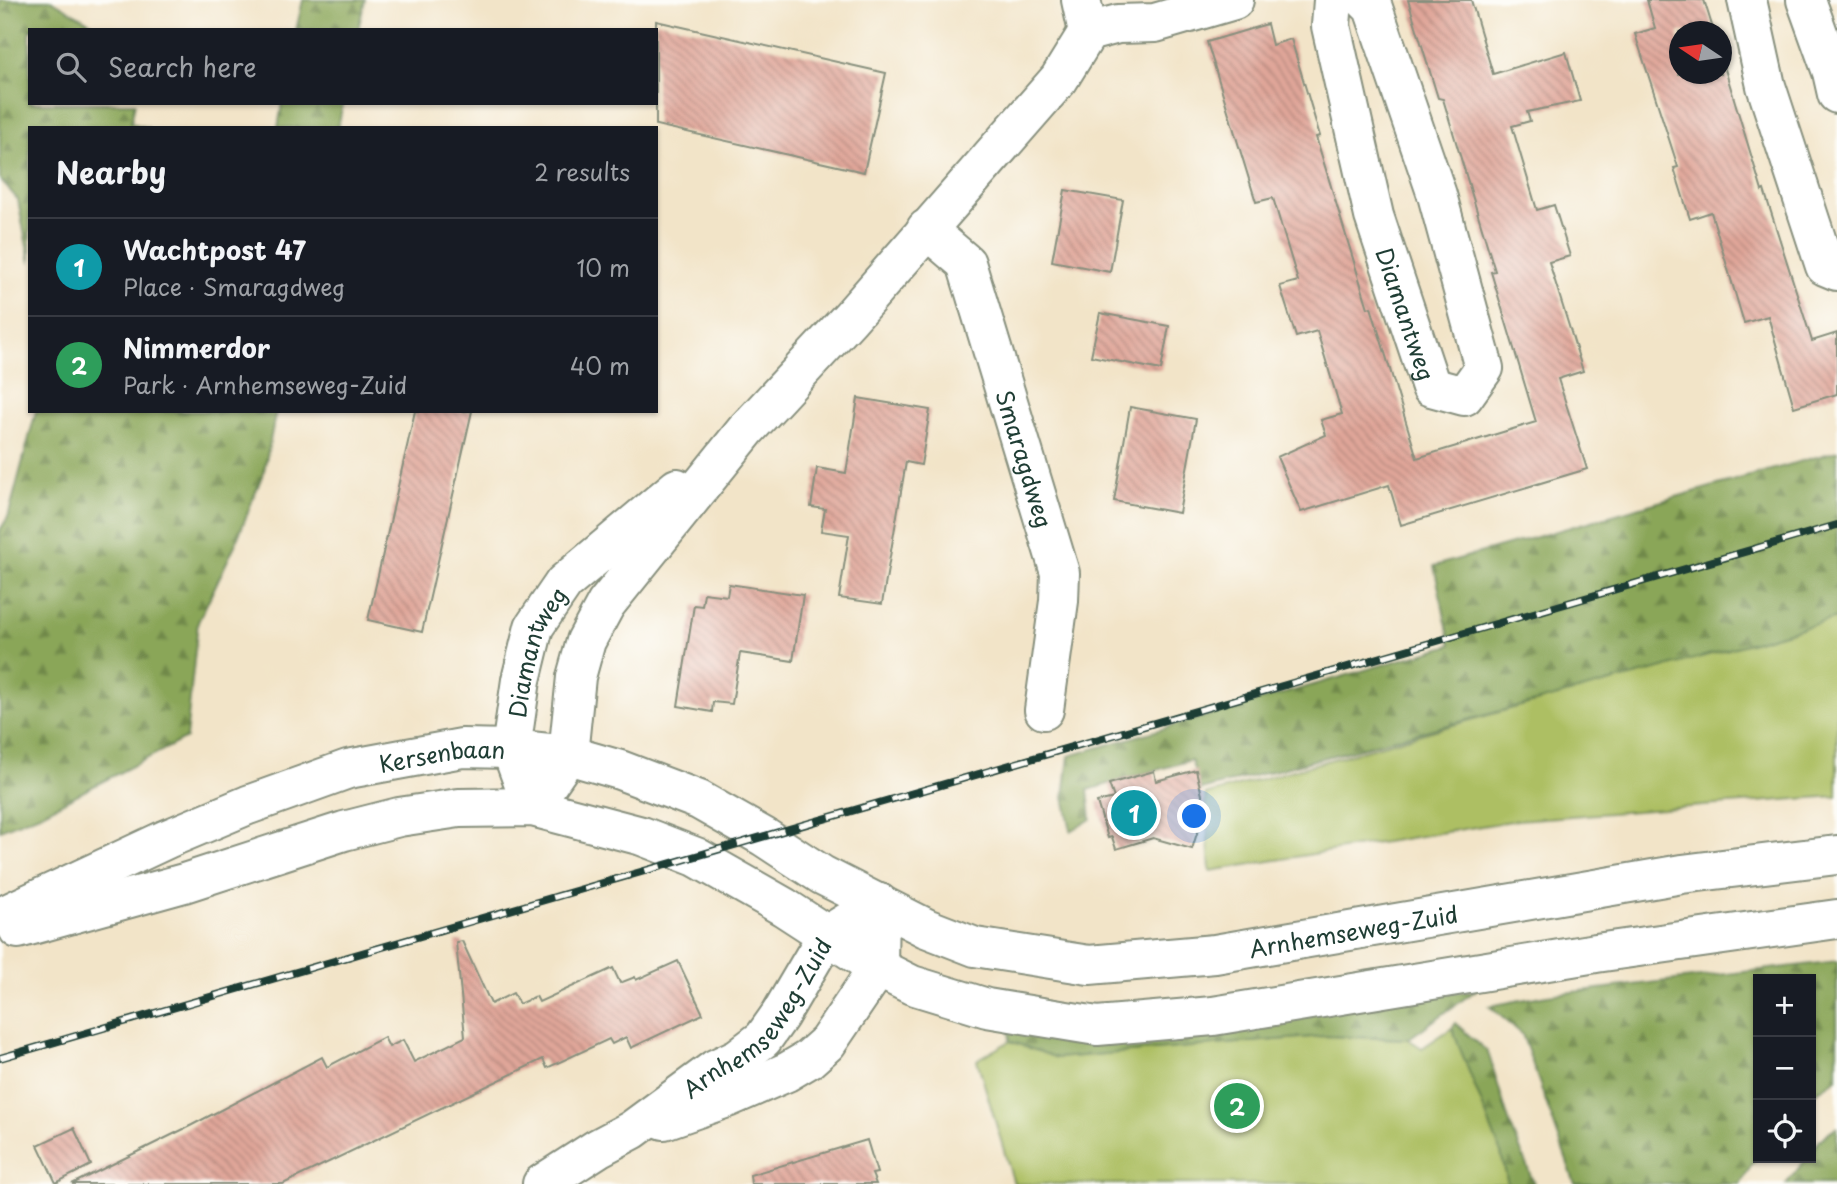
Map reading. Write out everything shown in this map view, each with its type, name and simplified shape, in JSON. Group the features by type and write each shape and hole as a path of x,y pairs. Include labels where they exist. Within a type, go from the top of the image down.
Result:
{"street":[{"name":"Diamantweg","path":"532,807 568,755 576,677 586,640 606,604 746,430 850,318 1059,79 1085,16 1118,24 1155,23 1234,0"},
{"name":"Diamantweg","path":"1333,0 1331,26 1374,216 1432,387 1464,396 1484,368 1437,195 1373,8 1365,0"},
{"path":"1747,0 1766,86 1825,266 1837,271"},
{"path":"1806,0 1832,72 1837,94"},
{"name":"Smaragdweg","path":"926,229 966,264 1060,573 1059,601 1044,710"},
{"name":"Diamantweg","path":"532,807 511,748 521,680 534,627 564,583 746,430"},
{"name":"Kersenbaan","path":"0,917 178,834 248,805 348,769 463,748 511,748 568,755 620,770 699,800 764,837 822,875 879,903"},
{"path":"0,934 184,883 345,831 399,817 459,807 532,807 642,836 696,857 784,907 878,968 912,985 987,1008 1097,1026 1213,1016 1596,953 1837,919"},
{"name":"Arnhemseweg-Zuid","path":"542,1184 632,1130 715,1069 738,1058 763,1039 827,935 879,903 926,928 975,947 1089,964 1215,954 1682,874 1837,855"},
{"path":"878,968 879,903"},
{"name":"Arnhemseweg-Zuid","path":"632,1130 727,1098 788,1072 809,1059 827,1043 878,968"}],"green space":[{"path":"0,0 51,0 100,28 28,28 28,105 135,105 131,123 142,126 28,126 28,252 18,200 0,179"},
{"path":"303,0 365,0 358,28 296,28"},
{"path":"282,105 343,105 338,126 278,126"},
{"path":"35,413 276,413 264,471 235,545 198,622 186,738 42,813 0,830 0,530 8,517"},
{"path":"1837,451 1837,618 1642,674 1201,790 1191,760 1088,790 1091,819 1071,831 1064,797 1069,756 1451,645 1434,566"},
{"path":"1837,617 1837,796 1518,820 1210,871 1205,795"},
{"path":"1837,961 1837,1079 1816,1093 1816,974 1753,974 1753,1163 1740,1184 1575,1184 1522,1034 1489,1006 1547,995"},
{"path":"1475,991 1408,1039 1325,1036 1057,1058 1010,1041 1009,1028"},
{"path":"1455,1023 1488,1052 1509,1121 1534,1184 1508,1184 1501,1153 1452,1028"},
{"path":"1452,1028 1501,1153 1508,1184 1014,1184 977,1060 1010,1041 1057,1058 1325,1036 1408,1039 1422,1048"},
{"path":"1837,1127 1837,1184 1786,1184 1803,1163 1816,1163 1816,1146"}],"building":[{"path":"1408,0 1471,0 1493,74 1566,52 1580,101 1527,112 1530,121 1512,126 1537,210 1554,205 1570,256 1549,262 1583,371 1558,379 1587,469 1401,525 1389,485 1301,512 1277,457 1326,435 1321,420 1342,414 1317,331 1296,337 1280,286 1298,281 1273,198 1256,202 1207,42 1267,24 1272,45 1291,39 1320,136 1316,137 1417,458 1536,422 1491,272 1495,271 1443,99 1438,98"},
{"path":"1647,0 1704,0 1711,21 1669,21 1669,84 1730,84 1812,341 1837,333 1837,394 1794,407 1768,316 1744,323 1711,212 1690,219 1674,168 1678,167 1635,34 1655,28"},
{"path":"656,21 886,73 864,172 656,125"},
{"path":"1065,190 1123,200 1110,272 1052,261"},
{"path":"1100,313 1169,326 1161,370 1091,356"},
{"path":"858,398 930,410 921,465 906,462 882,604 839,598 849,535 821,531 825,509 811,507 817,468 846,473"},
{"path":"1130,407 1196,419 1179,513 1114,501"},
{"path":"415,413 472,413 422,632 368,620"},
{"path":"729,584 803,595 793,661 740,653 732,704 713,702 712,712 678,706 694,605 702,606 704,593 727,596"},
{"path":"1196,770 1205,808 1192,849 1153,838 1116,849 1112,837 1108,838 1097,802 1114,798 1109,784 1154,771 1156,781"},
{"path":"462,941 491,1004 513,993 519,1004 536,996 539,1002 613,968 620,983 635,977 636,980 678,961 703,1014 631,1048 626,1037 612,1044 609,1039 547,1068 543,1059 283,1184 72,1184 322,1057 327,1067 384,1037 389,1047 403,1040 414,1062 465,1037 456,942"},
{"path":"74,1128 91,1165 56,1183 38,1145"},
{"path":"867,1140 877,1173 872,1174 876,1184 751,1184 750,1175"}],"railway":[{"path":"0,1058 1837,525"}],"place":[{"name":"Wachtpost 47","path":"1134,813"},
{"name":"Nimmerdor","path":"1237,1106"}]}
